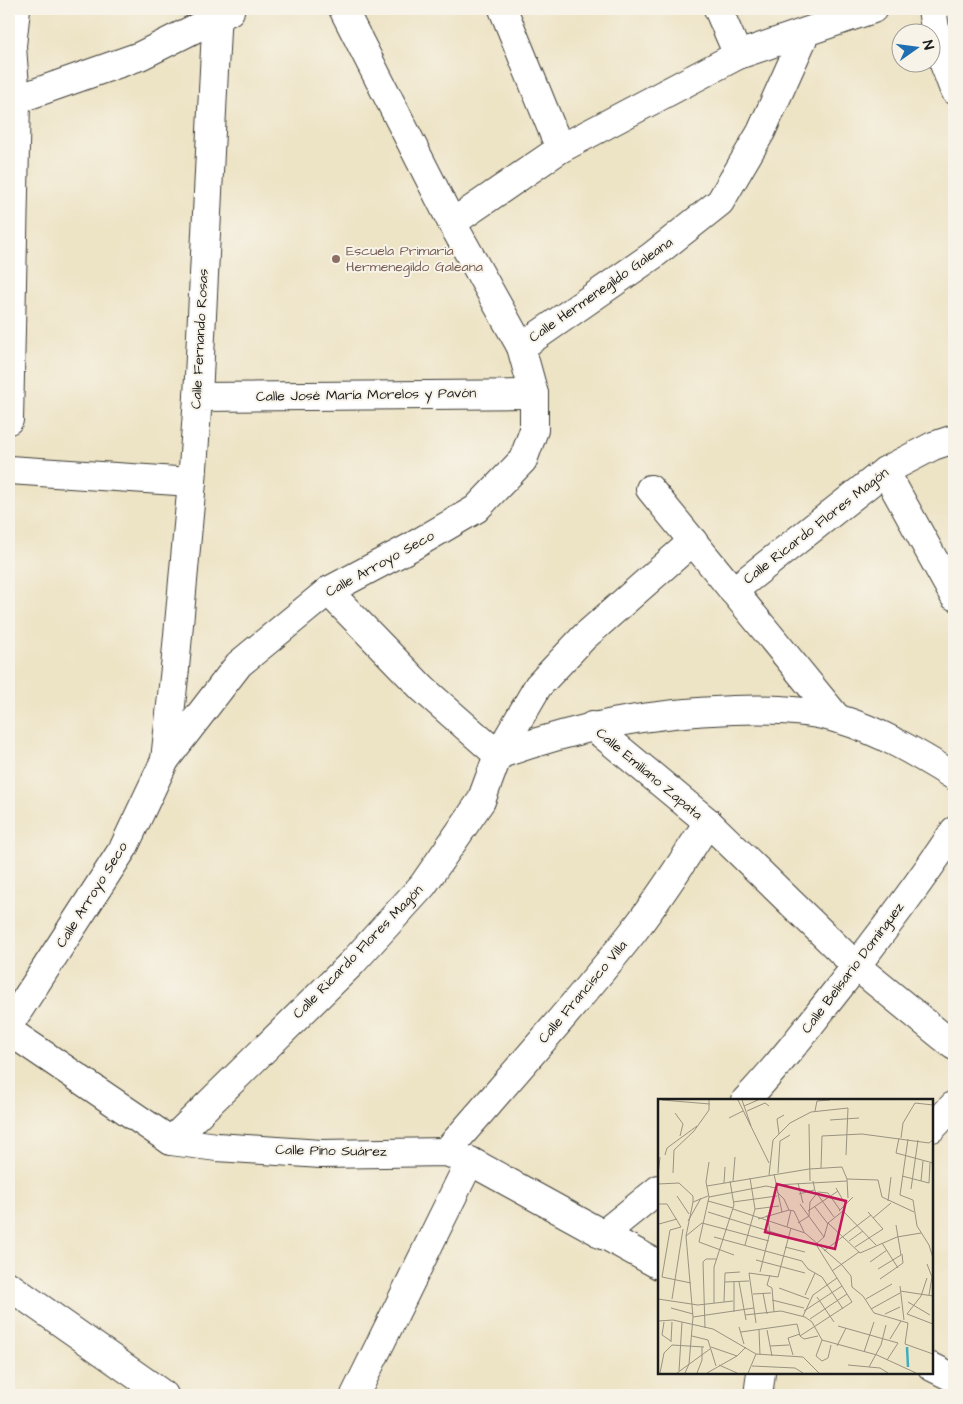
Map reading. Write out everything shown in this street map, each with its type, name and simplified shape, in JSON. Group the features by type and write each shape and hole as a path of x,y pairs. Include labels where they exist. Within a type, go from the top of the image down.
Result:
{"street":[{"path":"9,420 12,46 16,9"},
{"path":"342,9 452,223 560,149 738,55 873,9"},
{"path":"503,9 560,149"},
{"path":"718,9 738,55"},
{"path":"932,9 938,48 954,90"},
{"path":"13,102 140,56 222,12"},
{"name":"Calle Fernando Rosas","path":"175,668 192,482 222,12"},
{"name":"Calle Hermenegildo Galeana","path":"452,223 521,346 652,256 720,202 761,132 806,32"},
{"name":"Calle Arroyo Seco","path":"9,1026 124,847 165,760 239,664 328,591 411,547 476,509 522,460 534,430 534,394 521,346"},
{"name":"Calle José María Morelos y Pavón","path":"198,397 534,394"},
{"name":"Calle Ricardo Flores Magón","path":"733,591 885,471 933,446 954,439"},
{"path":"9,470 192,482"},
{"path":"885,471 954,596"},
{"path":"650,489 838,719"},
{"name":"Calle Ricardo Flores Magón","path":"171,1141 352,962 423,885 481,802 498,754 538,686 584,637 693,541"},
{"path":"328,591 423,689 498,754"},
{"name":"Calle Arroyo Seco","path":"165,760 175,668"},
{"path":"592,726 641,716 773,709 838,719 909,748 954,776"},
{"name":"Calle Emiliano Zapata","path":"498,754 592,726 708,822 856,966 954,1046"},
{"name":"Calle Francisco Villa","path":"356,1395 458,1156 568,1011 634,931 673,877 708,822"},
{"name":"Calle Belisario Domínguez","path":"747,1099 773,1072 856,966 954,830"},
{"name":"Calle Pino Suárez","path":"9,1031 171,1141 217,1147 321,1154 458,1156 658,1264"},
{"path":"933,1127 954,1105"},
{"path":"602,1234 658,1190"},
{"path":"9,1286 164,1395"}],"place":[{"name":"Escuela Primaria Hermenegildo Galeana","path":"336,259"}]}
